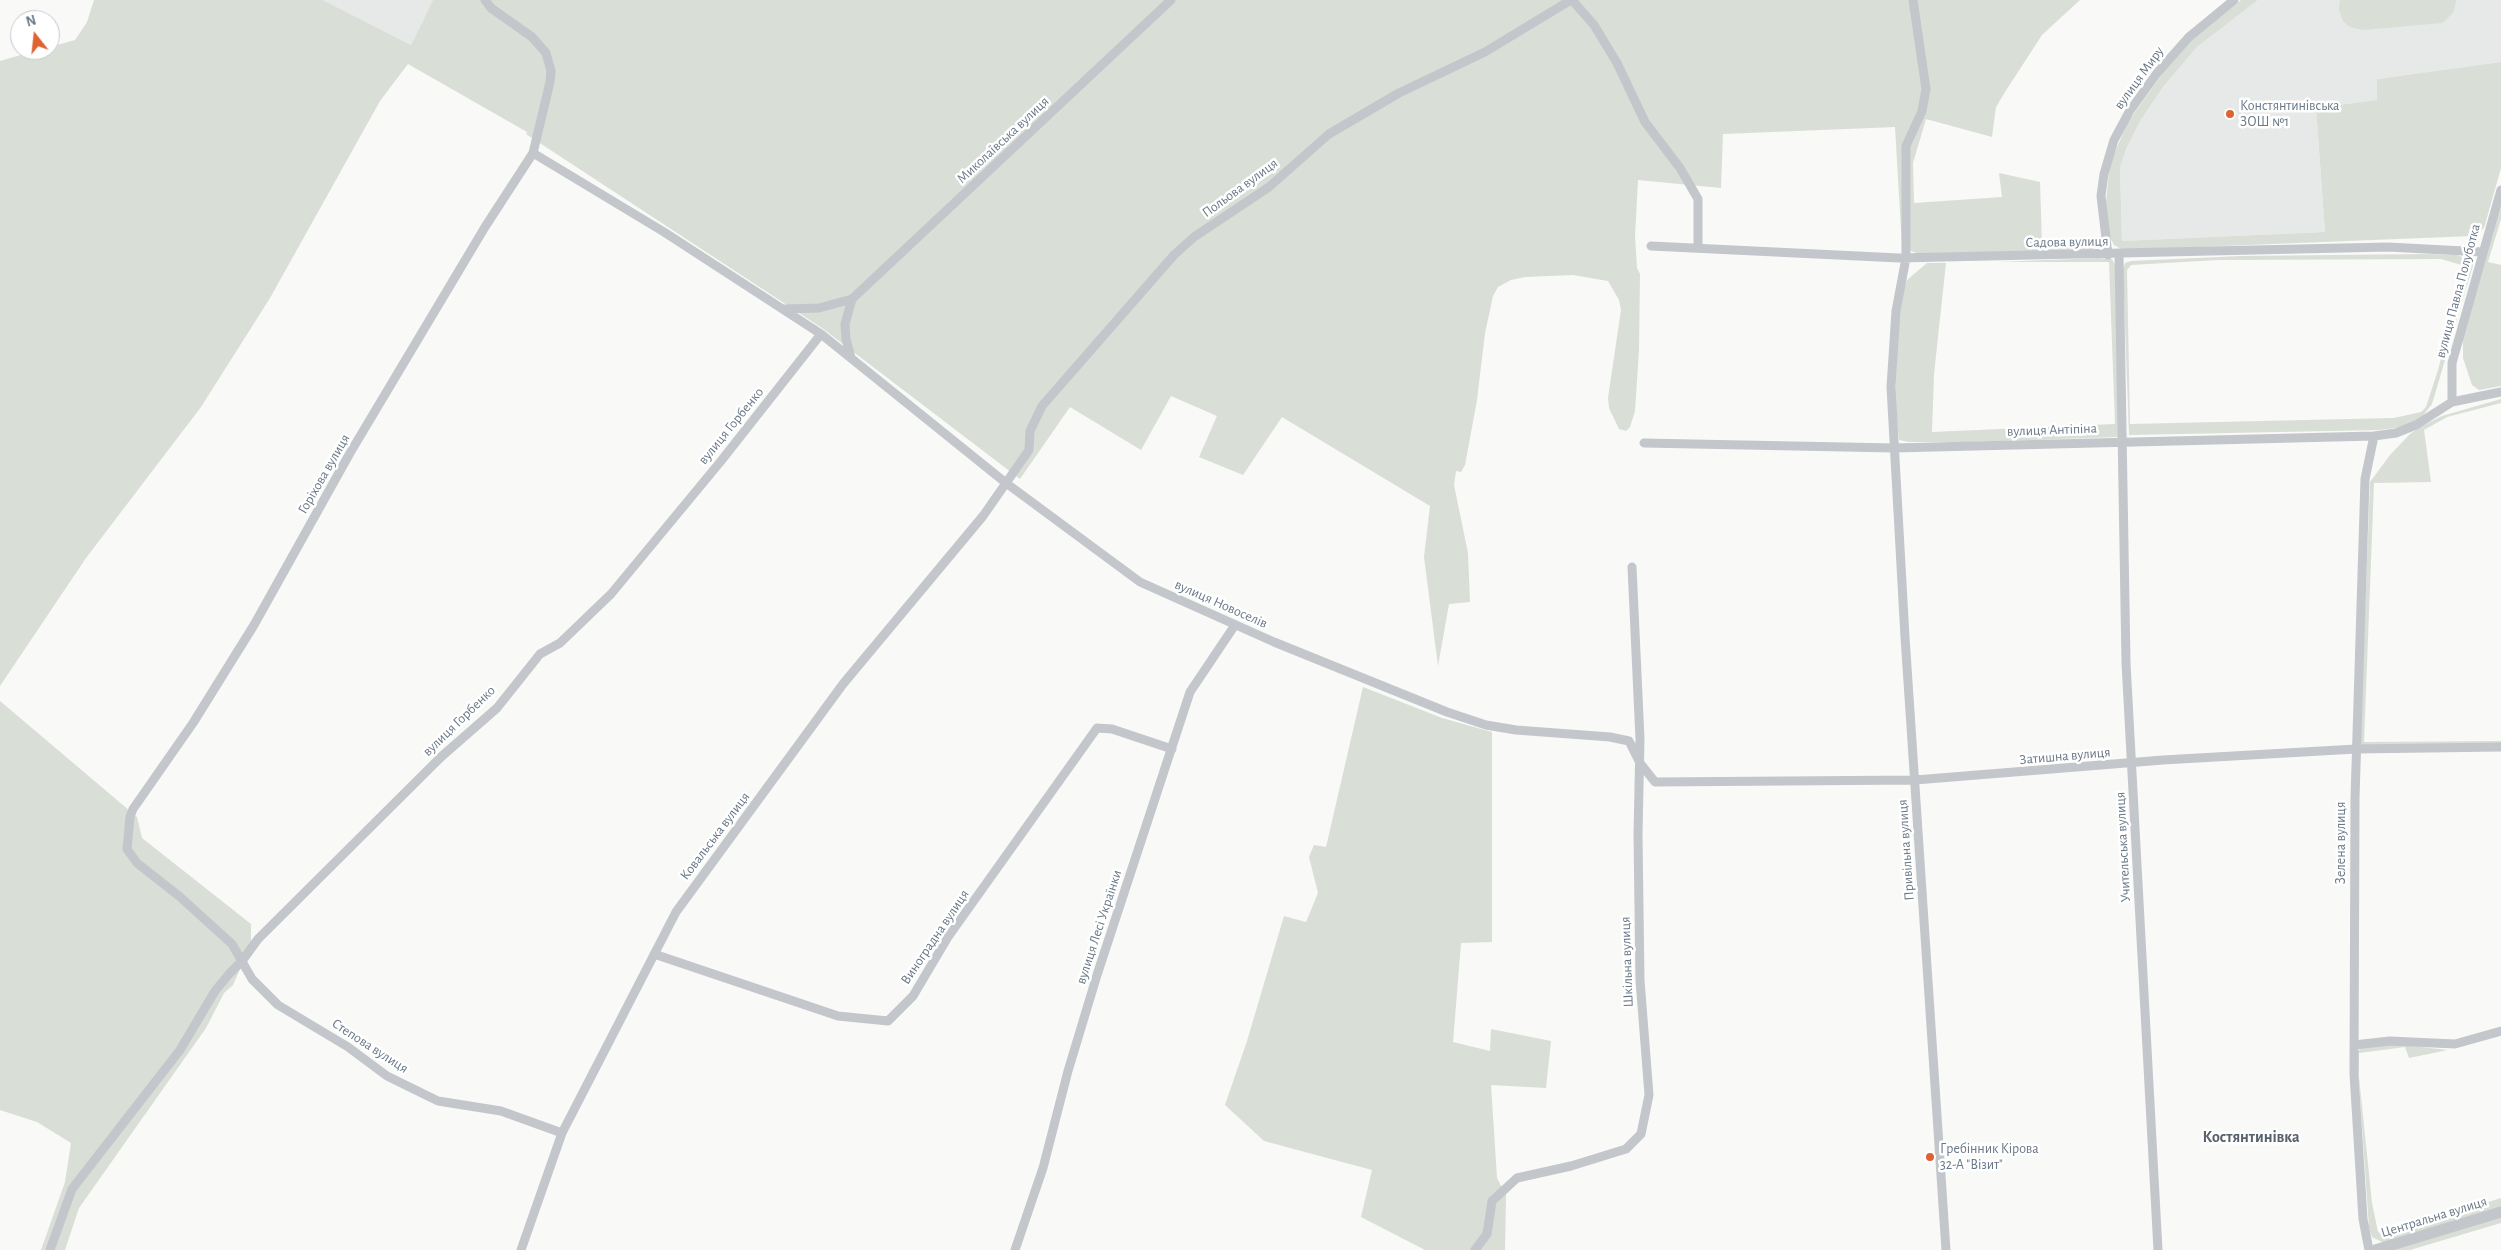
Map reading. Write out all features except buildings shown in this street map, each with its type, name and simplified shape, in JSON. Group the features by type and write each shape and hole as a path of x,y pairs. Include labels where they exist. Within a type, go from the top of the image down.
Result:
{"street":[{"name":"Горіхова вулиця","path":"128,844 130,817 133,809 193,723 254,624 355,445 485,227 533,153 543,115 551,71 546,53 532,37 497,14 485,0"},
{"name":"Миколаївська вулиця","path":"782,309 819,308 852,299 1172,0"},
{"path":"1572,0 1594,25 1617,63 1646,122 1680,168 1698,198 1698,248"},
{"name":"Польова вулиця","path":"1006,483 1029,450 1030,431 1042,406 1169,260 1188,243 1269,187 1330,134 1399,93 1485,52 1572,0"},
{"name":"Привільна вулиця","path":"1913,0 1926,89 1922,110 1906,146 1906,258 1896,311 1892,378 1894,448 1946,1250"},
{"name":"вулиця Миру","path":"2108,255 2101,196 2104,174 2114,140 2129,112 2157,73 2189,37 2234,0"},
{"name":"вулиця Новоселів","path":"533,153 664,232 821,334 1006,483 1140,582 1235,625 1447,712 1486,725 1516,730 1610,737 1628,741 1640,763"},
{"name":"вулиця Павла Полуботка","path":"2452,402 2452,362 2501,190"},
{"name":"Садова вулиця","path":"1651,246 1906,258 2388,248 2483,252"},
{"name":"Учительська вулиця","path":"2119,255 2126,663 2158,1250"},
{"path":"851,358 845,324 852,299"},
{"name":"вулиця Горбенко","path":"50,1250 72,1189 180,1050 215,991 242,961 258,939 441,757 497,708 540,654 560,643 611,594 721,461 821,334"},
{"path":"2452,402 2501,392"},
{"name":"вулиця Антіпіна","path":"1644,443 1894,448 2374,436 2396,433 2416,425 2452,402"},
{"name":"Зелена вулиця","path":"2370,1250 2363,1219 2356,1125 2354,1045 2356,749 2365,479 2374,436"},
{"name":"Ковальська вулиця","path":"521,1250 562,1133 676,912 843,684 983,516 1006,483"},
{"name":"Шкільна вулиця","path":"1476,1250 1487,1234 1492,1201 1517,1178 1571,1166 1626,1149 1641,1134 1649,1095 1640,980 1638,836 1640,763 1632,567"},
{"name":"вулиця Лесі Українки","path":"1015,1250 1044,1168 1068,1071 1097,975 1190,692 1235,625"},
{"name":"Виноградна вулиця","path":"654,954 838,1016 888,1021 913,996 948,937 1097,728 1112,729 1172,749"},
{"name":"Затишна вулиця","path":"1640,763 1655,782 1915,780 2163,760 2356,749 2501,747"},
{"name":"Степова вулиця","path":"128,844 127,849 131,858 222,933 232,944 252,980 278,1005 348,1047 387,1076 438,1101 501,1111 562,1133"},
{"path":"2354,1045 2390,1040 2455,1044 2501,1031"},
{"name":"Центральна вулиця","path":"2375,1250 2501,1212"}],"shaded area":[{"path":"94,0 323,0 411,45 433,0 2080,0 2042,35 2005,92 1996,107 1992,137 1926,119 1913,163 1914,203 2002,197 1999,173 2040,182 2042,246 2093,244 2094,248 2089,252 1921,255 1902,247 1895,127 1723,134 1721,188 1638,180 1635,236 1637,268 1640,274 1639,350 1635,411 1630,427 1626,431 1619,429 1609,408 1608,398 1621,310 1619,300 1608,281 1573,275 1525,277 1511,280 1498,287 1493,296 1485,333 1477,400 1465,465 1461,472 1456,471 1454,485 1468,553 1470,602 1449,604 1438,666 1424,557 1430,506 1282,417 1243,475 1199,457 1217,416 1171,396 1141,450 1070,407 1020,479 822,328 526,134 527,132 408,64 380,101 270,298 201,407 86,558 0,686 0,61 10,58 10,60 60,60 60,44 75,40 87,22"},
{"path":"323,0 433,0 411,45"},
{"path":"2241,0 2258,0 2197,47 2163,87 2140,121 2126,149 2120,168 2122,241 2325,232 2316,108 2377,100 2377,79 2501,62 2501,168 2484,228 2473,236 2123,250 2114,245 2108,234 2105,212 2110,163 2128,122 2171,61 2196,35"},
{"name":"Констянтинівська ЗОШ №1","path":"2258,0 2501,0 2501,62 2377,79 2378,100 2316,108 2325,232 2122,241 2120,168 2126,149 2140,121 2163,87 2197,47"},
{"path":"2340,0 2456,0 2456,2 2453,13 2442,23 2363,30 2350,27 2343,21 2339,10"},
{"path":"2501,207 2501,219 2488,262 2501,265 2501,386 2479,390 2472,385 2463,358 2463,338"},
{"path":"2428,254 2457,255 2474,262 2432,404 2422,417 2403,427 2379,430 2129,435 2123,270 2125,263 2131,261 2241,256","holes":["2441,259 2465,266 2438,370 2426,407 2421,412 2394,418 2130,424 2127,270 2131,265 2217,260"]},
{"path":"2112,259 2116,267 2119,437 1970,442 1909,442 1899,440 1895,404 1899,302 1907,280 1927,263 1946,263 1934,374 1932,432 2115,424 2109,262 1998,262"},
{"path":"2501,399 2501,403 2447,417 2424,430 2431,482 2374,483 2364,742 2501,741 2501,744 2360,745 2370,482 2390,455 2410,434 2422,426 2442,416"},
{"path":"1363,687 1442,718 1492,732 1492,942 1461,943 1453,1042 1490,1051 1491,1029 1551,1041 1546,1088 1491,1085 1497,1178 1506,1195 1505,1250 1425,1250 1361,1217 1372,1170 1264,1141 1225,1105 1247,1041 1284,916 1306,922 1318,893 1309,857 1314,845 1326,847"},
{"path":"0,701 137,817 142,838 251,924 251,944 233,985 224,993 206,1028 79,1208 65,1250 41,1250 65,1182 71,1143 37,1122 0,1110"},
{"path":"2394,1044 2448,1050 2409,1058 2405,1047 2359,1053 2359,1077 2372,1203 2378,1232 2384,1235 2501,1198 2501,1208 2384,1243 2372,1237 2369,1228 2357,1052 2362,1047"},
{"path":"2501,1216 2501,1223 2410,1250 2389,1250"}],"place":[{"name":"Констянтинівська ЗОШ №1","path":"2230,114"},
{"name":"Гребінник Кірова 32-А \"Візит\"","path":"1930,1157"}],"district":[{"name":"Костянтинівка","path":"2251,1137"}]}
